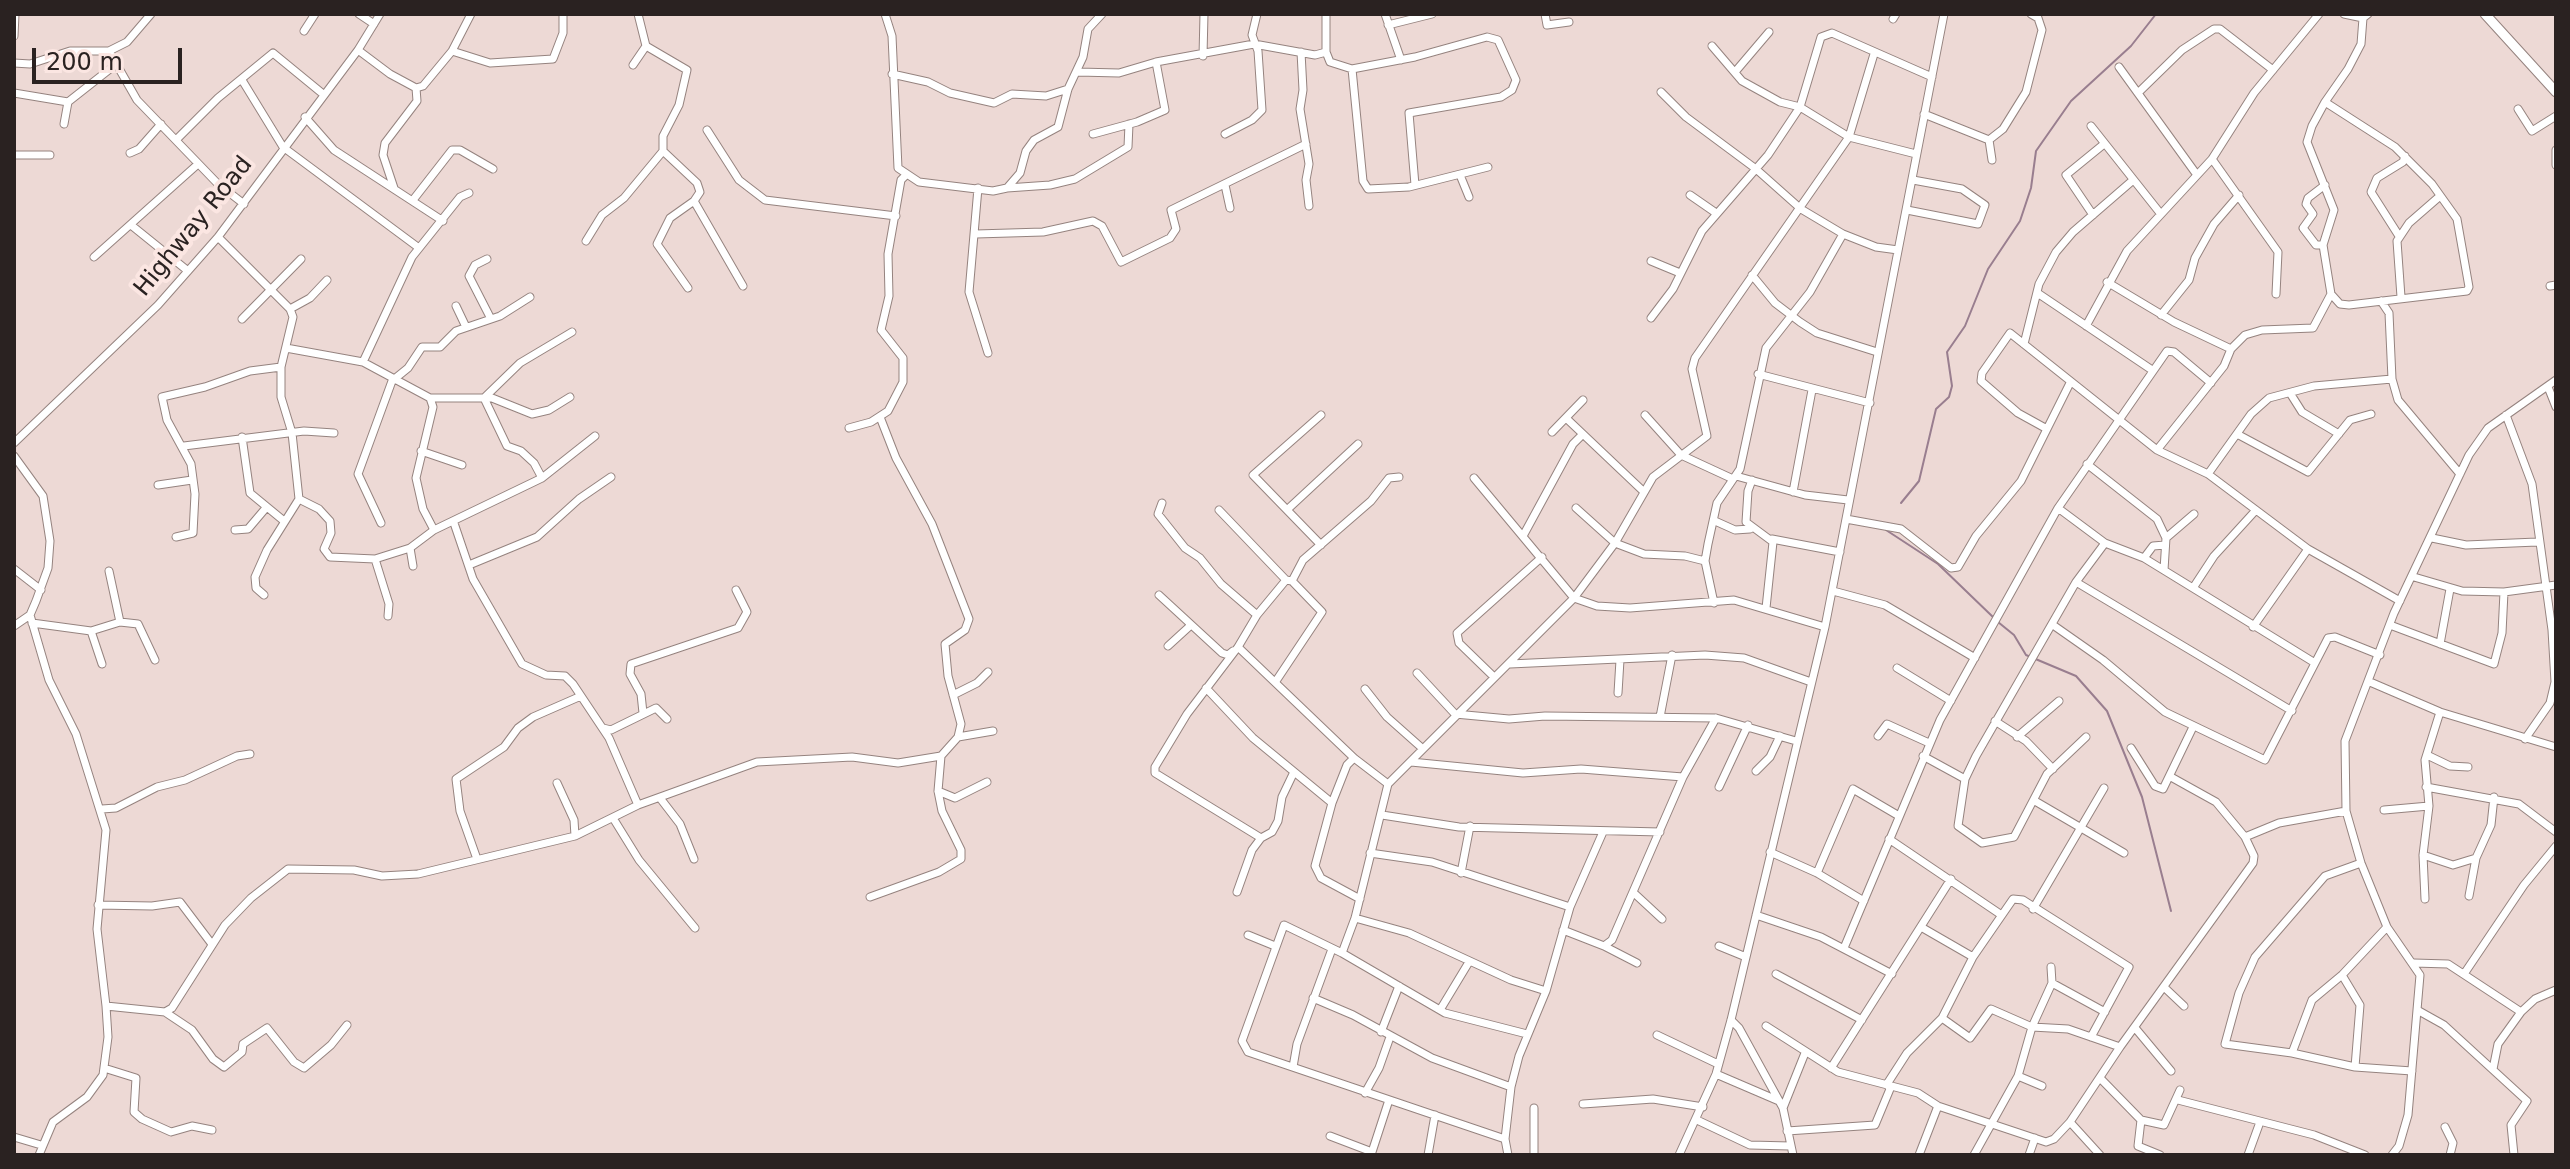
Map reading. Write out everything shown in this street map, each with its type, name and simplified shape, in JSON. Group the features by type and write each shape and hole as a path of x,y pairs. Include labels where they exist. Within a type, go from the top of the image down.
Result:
{"main road":[{"path":"2485,14 2556,92"}],"street":[{"path":"14,36 15,14"},
{"path":"14,63 30,64 70,51 109,51 127,42 151,14"},
{"path":"304,31 315,14"},
{"path":"359,14 374,24"},
{"name":"Highway Road","path":"14,443 188,271 218,237 358,50 380,14"},
{"path":"416,88 438,73 471,14"},
{"path":"452,51 490,63 553,59 563,33 563,14"},
{"path":"586,241 602,215 624,198 663,151 663,136 679,105 687,70 646,46 638,14"},
{"path":"885,14 892,36 892,74 898,129 896,160 898,168 906,175 932,185 978,188 1050,185 1075,179 1128,147 1129,124"},
{"path":"1007,188 1020,173 1026,151 1034,140 1058,127 1068,89 1078,72 1088,29 1102,14"},
{"path":"1203,56 1204,14"},
{"path":"1225,134 1252,120 1262,110 1258,51 1252,35 1257,14"},
{"path":"1326,14 1326,52 1330,62 1352,69 1493,37 1498,40 1516,80 1512,90 1501,97 1409,113 1415,185"},
{"path":"1385,14 1401,60"},
{"path":"1388,25 1432,14"},
{"path":"1545,14 1547,25 1569,22"},
{"path":"1679,1155 1716,1074 1731,1020 1825,627 1944,14"},
{"path":"1989,140 2003,129 2026,92 2042,30 2038,18 2031,14"},
{"path":"2086,326 2107,282 2127,251 2212,159 2273,70 2319,14"},
{"path":"2325,102 2405,156 2457,219 2469,287 2464,292 2340,304 2331,294 2323,245 2334,210 2307,142 2325,102 2361,44 2365,16 2344,14"},
{"path":"2140,91 2182,50 2214,29 2220,29 2273,70"},
{"path":"1735,72 1769,32"},
{"path":"1651,318 1702,231 1756,169 1800,107 1821,37 1832,33 1932,77"},
{"path":"1078,72 1119,73 1156,62 1203,56 1254,44 1315,55 1326,52"},
{"path":"633,65 646,46"},
{"path":"1712,46 1742,81 1780,102 1800,107 1849,137 1916,154"},
{"path":"358,50 416,88"},
{"path":"109,51 137,100 198,164 244,204"},
{"path":"1301,52 1299,70 1303,90 1300,109 1306,144 1309,206"},
{"path":"176,140 256,64 276,53 323,94"},
{"path":"1342,953 1355,918 1388,784 1574,598 1615,543 1643,491 1681,455 1707,436 1692,364 1801,209 1839,147 1849,137 1874,54"},
{"path":"1093,134 1165,110 1156,62"},
{"path":"64,124 68,102 115,65"},
{"path":"2119,67 2140,91 2197,175"},
{"path":"1352,69 1363,181 1368,189 1415,185 1488,167"},
{"path":"892,74 928,82 950,93 997,103 1012,94 1046,96 1068,89"},
{"path":"242,80 283,147 419,248"},
{"path":"394,190 383,155 385,143 417,101 416,88"},
{"path":"1661,92 1686,117 1756,169 1801,209 1843,234 1876,247 1898,250"},
{"path":"14,93 68,102"},
{"path":"2518,109 2532,131 2556,116"},
{"path":"1924,114 1989,140"},
{"path":"305,117 334,150 443,221"},
{"path":"130,153 139,149 161,124"},
{"path":"2091,126 2160,213"},
{"path":"707,130 739,180 765,200 896,216"},
{"path":"1989,140 1992,160"},
{"path":"976,234 1043,232 1093,221 1102,226 1121,262 1170,238 1176,229 1171,210 1306,144"},
{"path":"2093,215 2066,175 2104,144"},
{"path":"413,200 452,150 460,150 493,169"},
{"path":"2556,150 2553,155 2556,165"},
{"path":"663,151 697,183 700,192 694,201 670,218 657,244 688,288"},
{"path":"14,155 50,155"},
{"path":"2401,297 2399,236 2371,192 2377,178 2403,162 2405,156"},
{"path":"2212,159 2278,252 2276,294"},
{"path":"94,257 198,164"},
{"path":"849,428 880,417 897,400 905,365 881,330 889,296 888,254 901,180 906,175"},
{"path":"1460,175 1469,197"},
{"path":"1907,210 1978,224 1985,205 1962,189 1913,180"},
{"path":"2024,344 2039,294 2039,284 2056,252 2132,181"},
{"path":"1225,185 1230,208"},
{"path":"2323,245 2316,245 2303,228 2313,214 2306,204 2308,198 2325,185"},
{"path":"978,188 969,292 988,353"},
{"path":"363,362 419,248 460,197 469,193"},
{"path":"1690,195 1716,213"},
{"path":"2161,315 2189,280 2195,258 2214,224 2239,195"},
{"path":"2399,236 2440,196"},
{"path":"694,201 743,286"},
{"path":"131,225 188,271"},
{"path":"1714,603 1705,561 1717,503 1737,475 1758,374 1770,338 1777,335 1792,317 1843,234"},
{"path":"218,237 290,309 293,317 281,367 281,397 292,433 299,499 284,521 253,582 264,595"},
{"path":"242,319 262,294 272,290 301,259"},
{"path":"487,259 475,265 469,276 491,319"},
{"path":"1651,261 1680,273"},
{"path":"1752,275 1792,317 1817,333 1877,352"},
{"path":"290,309 310,298 327,280"},
{"path":"2107,282 2161,315 2231,349"},
{"path":"2039,294 2152,370"},
{"path":"2157,450 2211,383 2231,349 2245,335 2262,330 2313,328 2331,294"},
{"path":"381,523 358,474 396,376 408,368 422,347 440,347 451,335 491,319 530,297"},
{"path":"2381,301 2389,313 2392,379 2398,400 2460,474"},
{"path":"456,306 466,327"},
{"path":"484,398 520,363 572,332"},
{"path":"2047,429 2018,413 1981,378 2007,335 2012,334 2118,423 2157,450 2208,474 2308,549 2400,601"},
{"path":"286,348 363,362 396,376 430,398 484,398 532,414 549,410 570,397"},
{"path":"1844,948 1929,743 2058,508 2152,370 2170,350 2211,383"},
{"path":"176,537 192,535 194,530 192,480 184,446 167,420 162,397 205,387 250,371 281,367"},
{"path":"1758,374 1870,403"},
{"path":"2208,474 2260,403 2314,386 2392,379"},
{"path":"2392,1155 2405,1133 2419,1011 2420,975 2387,927 2361,863 2346,811 2345,741 2400,601 2478,441 2506,415 2556,380"},
{"path":"1846,519 1901,529 1955,569 1976,536 2014,492 2070,383"},
{"path":"2548,387 2556,407"},
{"path":"1793,492 1812,390"},
{"path":"2290,393 2302,412 2339,434"},
{"path":"430,398 433,407 416,478 423,509 434,530"},
{"path":"484,398 507,446 521,451 534,463 542,478"},
{"path":"1552,432 1583,400"},
{"path":"2237,434 2308,472 2350,420 2371,414"},
{"path":"1321,415 1253,471 1321,545"},
{"path":"1645,415 1681,455 1793,492 1848,500"},
{"path":"2506,415 2532,484 2537,542 2554,632 2556,682 2550,703 2525,739"},
{"path":"870,897 929,876 961,859 961,850 945,820 938,791 941,756 958,737 961,724 945,644 969,626 968,613 938,548 932,524 896,458 880,417"},
{"path":"1566,418 1643,491"},
{"path":"184,446 242,437 334,433"},
{"path":"1523,536 1573,444 1582,435"},
{"path":"299,499 319,509 330,521 331,533 324,549 330,557 375,559 410,548 434,530 542,478 595,436"},
{"path":"242,437 250,493 265,509 284,521"},
{"path":"1289,508 1358,444"},
{"path":"421,451 462,465"},
{"path":"14,456 43,496 48,516 49,556 31,619 43,665 76,734 102,809 106,830 97,929 106,1006 104,1068 96,1087 60,1113 41,1145 39,1155"},
{"path":"2087,464 2157,519 2166,541 2164,570"},
{"path":"469,565 537,537 579,499 611,477"},
{"path":"1261,838 1155,773 1158,762 1257,615 1303,560 1371,501 1389,478 1399,477"},
{"path":"1474,478 1574,598 1597,606 1630,608 1734,600 1825,627"},
{"path":"158,485 192,480"},
{"path":"1750,529 1745,519 1752,480"},
{"path":"1162,503 1158,514 1183,545 1257,615"},
{"path":"1576,508 1615,543 1644,554 1705,561"},
{"path":"2058,508 2105,543 2144,558 2315,663"},
{"path":"235,530 248,529 265,509"},
{"path":"1219,510 1322,612 1276,681"},
{"path":"2193,588 2214,556 2256,510"},
{"path":"2144,558 2153,546 2166,541 2194,514"},
{"path":"1715,521 1735,530 1750,529 1772,539 1840,552"},
{"path":"454,523 469,565 496,622 522,664 546,675 565,676 608,732 638,805"},
{"path":"2432,538 2466,545 2537,542"},
{"path":"1766,608 1772,539"},
{"path":"2086,737 2047,774 2014,837 1982,843 1958,826 1965,779 1995,721 2076,582 2105,543"},
{"path":"410,548 413,566"},
{"path":"2253,627 2308,549"},
{"path":"1494,677 1459,643 1457,633 1542,557"},
{"path":"375,559 389,604 388,616"},
{"path":"14,569 41,590"},
{"path":"109,571 120,622"},
{"path":"2414,577 2450,589 2504,592 2556,585"},
{"path":"2076,582 2292,711"},
{"path":"2440,644 2450,589"},
{"path":"643,713 641,694 630,674 631,664 738,628 747,612 736,590"},
{"path":"1833,591 1885,605 1975,658"},
{"path":"2390,625 2494,664 2502,633 2504,592"},
{"path":"1159,595 1222,653 1228,655 1238,647"},
{"path":"14,626 31,619 91,631 120,622 142,627 155,660"},
{"path":"1168,646 1191,625"},
{"path":"2053,625 2103,660 2165,712 2265,760 2315,663 2332,637 2380,655"},
{"path":"91,631 102,664"},
{"path":"1238,647 1354,758 1388,784"},
{"path":"1510,664 1672,655 1744,658 1811,682"},
{"path":"1660,717 1672,655"},
{"path":"1618,693 1620,660"},
{"path":"1897,668 1951,701"},
{"path":"953,695 977,683 988,672"},
{"path":"1417,673 1455,714 1509,719 1545,716 1716,718 1796,741"},
{"path":"2370,682 2440,712 2556,747"},
{"path":"1206,688 1293,774 1332,803"},
{"path":"1365,689 1387,717 1423,749"},
{"path":"477,859 460,811 456,779 504,747 518,728 533,717 581,696"},
{"path":"2017,737 2059,701"},
{"path":"608,732 643,713 658,709 667,719"},
{"path":"2425,899 2423,855 2429,806 2427,755 2440,712"},
{"path":"1604,946 1612,940 1635,894 1683,777 1716,718"},
{"path":"1995,721 2026,741 2053,769"},
{"path":"1878,736 1887,724 1929,743"},
{"path":"1719,787 1748,725"},
{"path":"2131,748 2155,786 2163,789 2193,727"},
{"path":"958,737 993,731"},
{"path":"1756,771 1770,757 1780,736"},
{"path":"102,809 116,808 157,787 185,780 237,756 250,754"},
{"path":"2427,755 2450,766 2468,767"},
{"path":"165,1012 180,997 211,943 251,898 288,869 401,875 477,859 575,836 638,805 757,762 852,757 898,763 941,756"},
{"path":"1923,756 1965,779"},
{"path":"1354,758 1347,765 1332,803 1315,866 1316,874 1360,899"},
{"path":"1411,762 1523,773 1581,769 1683,777"},
{"path":"1237,892 1252,850 1261,838 1272,832 1278,821 1282,797 1293,774"},
{"path":"1766,1026 1831,1068 1918,1093 1938,1106 1991,1121 2046,1142 2054,1139 2070,1122 2221,905 2250,869 2254,856 2245,837 2216,802 2171,777"},
{"path":"938,791 955,798 987,782"},
{"path":"557,783 574,820 575,836"},
{"path":"2426,787 2519,804 2556,832"},
{"path":"2033,909 2079,825 2104,788"},
{"path":"1817,873 1853,789 1899,816"},
{"path":"2469,896 2476,858 2491,825 2494,797"},
{"path":"660,798 680,824 694,859"},
{"path":"2035,801 2124,853"},
{"path":"2384,810 2429,806"},
{"path":"2245,837 2293,819 2346,811"},
{"path":"1382,815 1470,826 1660,832"},
{"path":"613,818 639,860 695,928"},
{"path":"1461,873 1470,826"},
{"path":"1508,1155 1505,1139 1511,1087 1527,1034 1546,991 1570,907 1603,832"},
{"path":"1889,839 2000,914"},
{"path":"2464,974 2524,885 2556,846"},
{"path":"1770,852 1817,873 1864,901"},
{"path":"1370,853 1432,862 1570,907"},
{"path":"2423,855 2453,865 2476,858"},
{"path":"2361,863 2320,880 2255,957 2239,993 2225,1044 2292,1053 2355,1067 2412,1071"},
{"path":"1831,1068 1951,879"},
{"path":"1635,894 1662,919"},
{"path":"1887,1084 1907,1053 1942,1018 1973,957 2000,914 2017,898 2129,967 2091,1037"},
{"path":"98,905 152,906 180,902 211,943"},
{"path":"1756,915 1800,928 1892,974"},
{"path":"1355,918 1409,933 1469,962 1546,991"},
{"path":"1505,1139 1388,1103 1248,1052 1242,1046 1275,946 1282,929 1290,925 1440,1010 1527,1034"},
{"path":"1921,927 1973,957"},
{"path":"2292,1053 2312,1000 2342,975 2387,927"},
{"path":"1563,930 1637,963"},
{"path":"1248,935 1275,946"},
{"path":"1719,946 1746,957"},
{"path":"1293,1067 1297,1044 1332,949"},
{"path":"1440,1010 1469,962"},
{"path":"2414,963 2448,964 2521,1012"},
{"path":"1974,1155 2018,1076 2032,1027 2052,983 2051,967"},
{"path":"1776,974 1862,1020"},
{"path":"2342,975 2360,1005 2355,1067"},
{"path":"2052,983 2105,1012"},
{"path":"1381,1032 1399,986"},
{"path":"2165,988 2184,1006"},
{"path":"2493,1069 2498,1044 2521,1012 2535,999 2556,990"},
{"path":"1313,998 1472,1076 1511,1087"},
{"path":"106,1006 165,1012 192,1030 213,1059 224,1067 242,1052 243,1044 267,1028 294,1062 304,1068 331,1045 347,1025"},
{"path":"1942,1018 1970,1038 1991,1009 2032,1027 2068,1029 2120,1047"},
{"path":"2419,1011 2437,1019 2527,1101 2511,1126 2514,1155"},
{"path":"1697,1120 1750,1145 1792,1151 1781,1104 1739,1028 1731,1020"},
{"path":"2136,1029 2171,1071"},
{"path":"1657,1035 1718,1064"},
{"path":"1365,1093 1379,1068 1390,1037"},
{"path":"1781,1104 1805,1053"},
{"path":"104,1068 136,1078 134,1112 142,1119 171,1132 182,1126 212,1130"},
{"path":"1716,1074 1781,1104"},
{"path":"2018,1076 2042,1086"},
{"path":"2100,1078 2141,1120 2164,1125 2180,1090"},
{"path":"1787,1131 1870,1127 1878,1120 1890,1089 1887,1084"},
{"path":"1583,1104 1653,1099 1703,1107"},
{"path":"2178,1100 2334,1141 2365,1155"},
{"path":"1330,1136 1372,1152 1388,1103"},
{"path":"1919,1155 1938,1106"},
{"path":"1534,1108 1534,1155"},
{"path":"1428,1155 1435,1115"},
{"path":"2141,1120 2138,1146 2160,1155"},
{"path":"2070,1122 2100,1155"},
{"path":"2248,1155 2260,1122"},
{"path":"2445,1127 2453,1143 2450,1155"},
{"path":"14,1137 41,1145"},
{"path":"2029,1155 2035,1138"},
{"path":"1746,1155 1750,1145"}],"waterway":[{"path":"1901,503 1919,481 1936,409 1949,397 1952,386 1947,352 1965,326 1988,269 2020,221 2031,188 2036,151 2071,101 2131,46 2156,14"},
{"path":"1886,530 1938,564 1994,618"},
{"path":"1998,622 2014,635 2026,655 2076,676 2107,711 2142,797 2171,911"}]}
